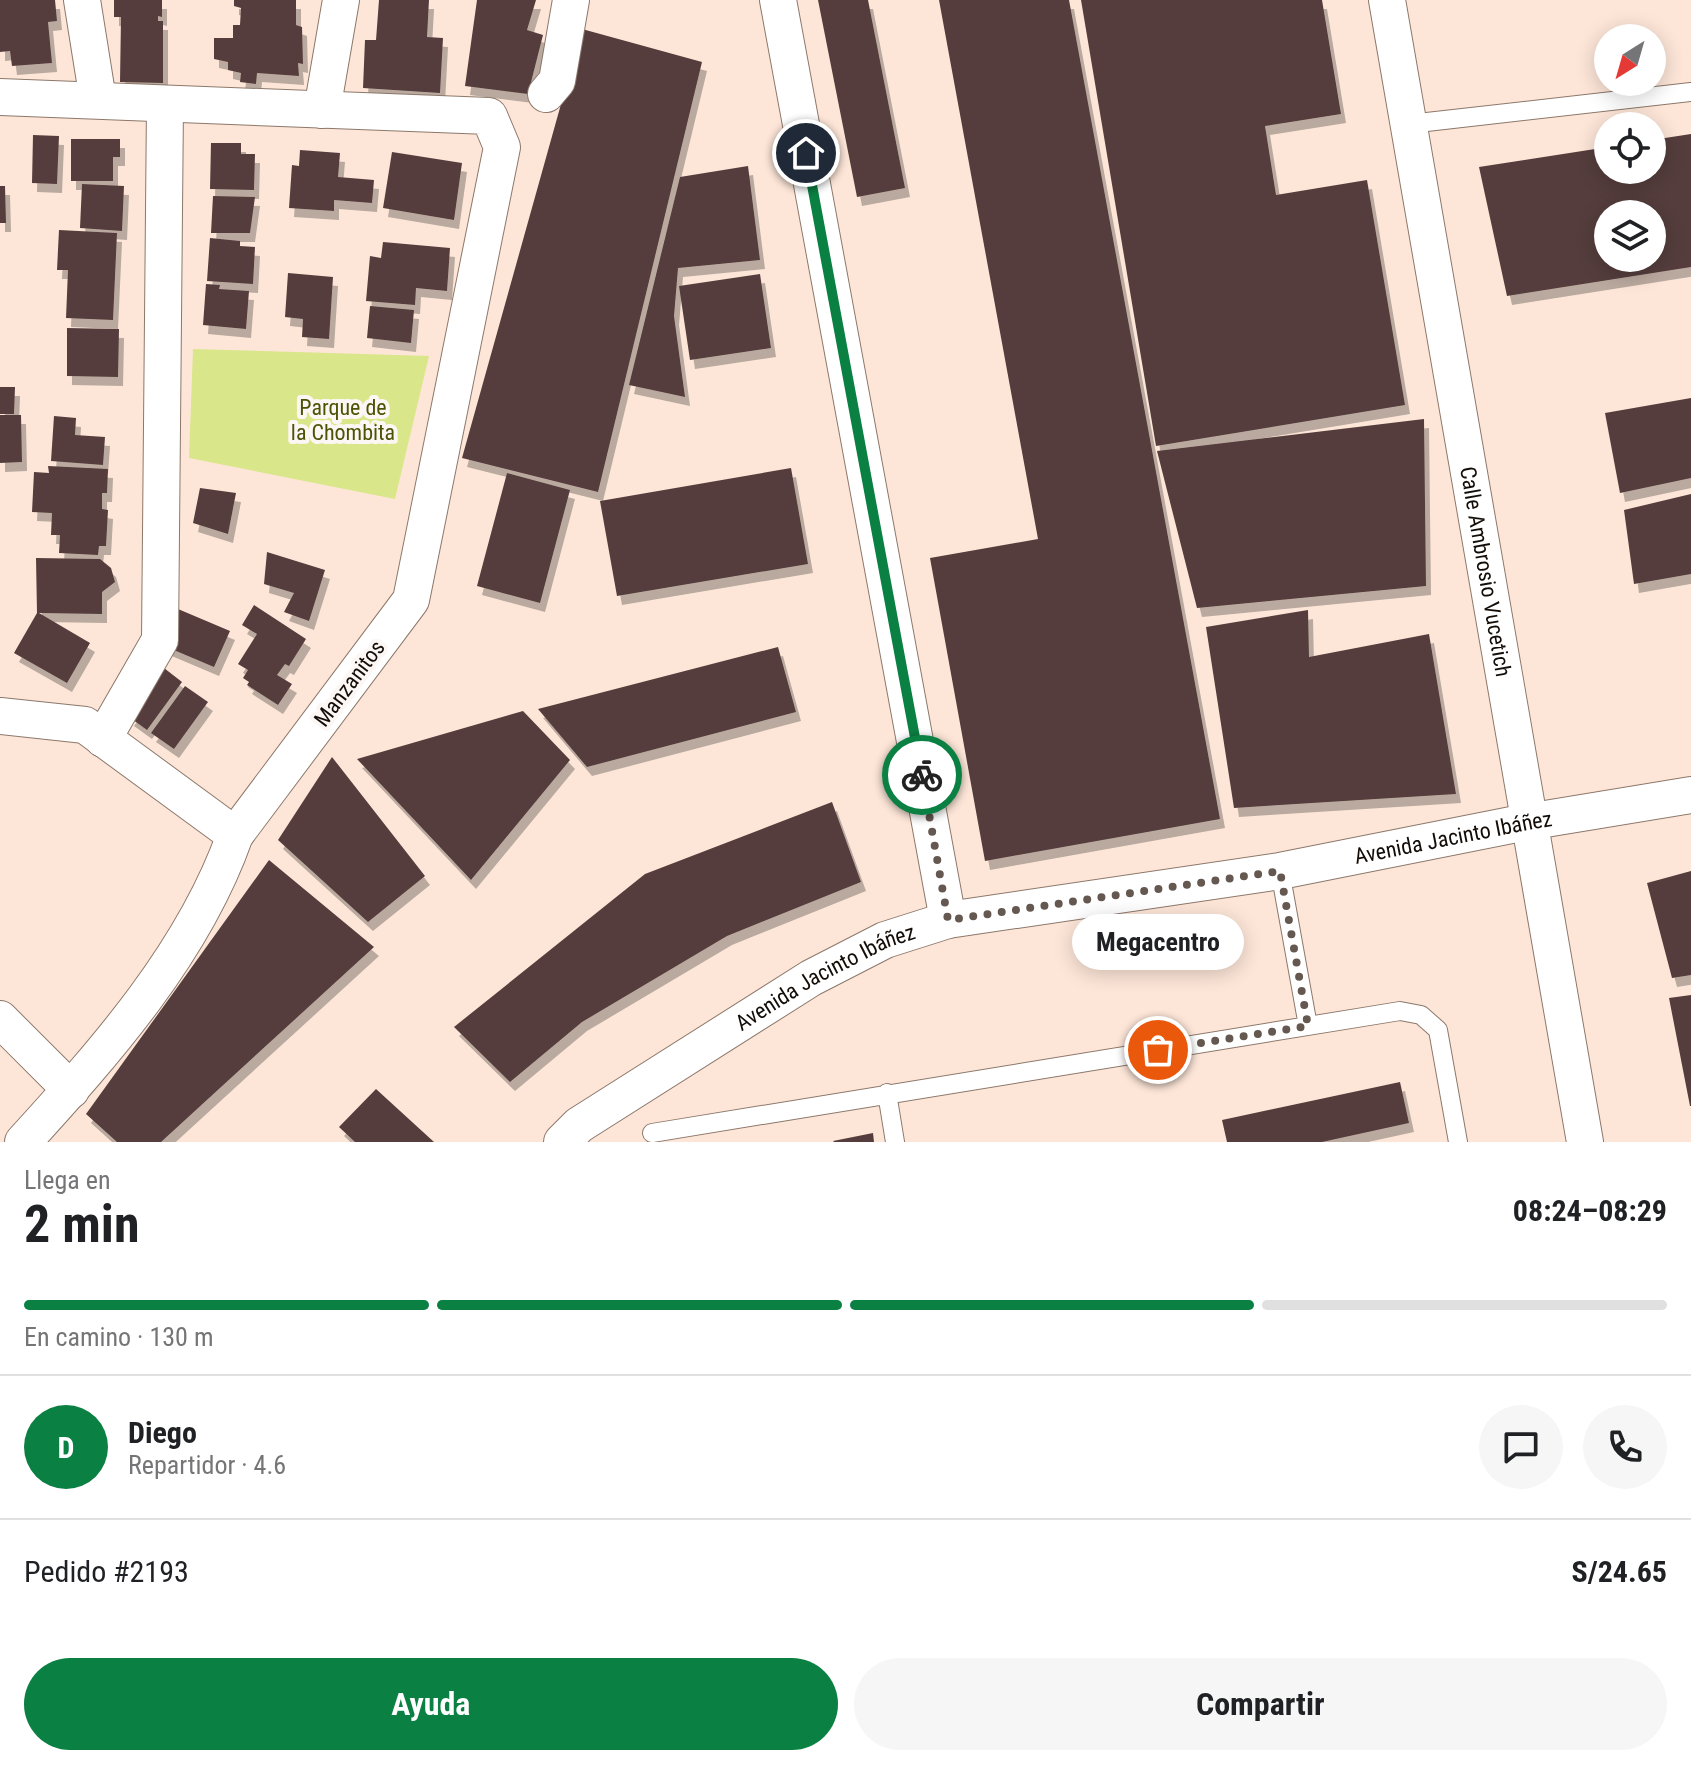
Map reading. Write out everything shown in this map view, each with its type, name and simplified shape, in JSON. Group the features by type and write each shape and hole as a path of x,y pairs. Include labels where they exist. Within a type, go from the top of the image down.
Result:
{"street":[{"path":"82,0 98,100"},
{"path":"0,97 322,110 341,0"},
{"path":"546,94 557,81 571,0"},
{"path":"778,0 948,920"},
{"name":"Calle Ambrosio Vucetich","path":"1387,0 1527,822 1585,1142"},
{"path":"103,739 160,640 165,104"},
{"name":"Manzanitos","path":"23,1142 71,1090 183,944 219,881 235,835 411,600 502,147 489,116 322,110"},
{"path":"0,716 85,725 235,835"},
{"name":"Avenida Jacinto Ibáñez","path":"562,1142 579,1125 811,978 885,940 948,920 1280,871 1527,822 1691,795"},
{"path":"0,1019 71,1090"}],"lane":[{"path":"1409,124 1691,92"},
{"path":"1280,871 1308,1026"},
{"path":"652,1133 1400,1011 1421,1015 1438,1030 1458,1142"},
{"path":"887,1093 895,1142"}],"green space":[{"name":"Parque de la Chombita","path":"193,349 429,356 395,499 189,458"}],"building":[{"path":"0,0 55,0 57,21 48,22 52,63 12,66 10,51 0,52"},
{"path":"114,0 162,0 162,17 158,16 158,21 163,21 163,83 120,82 121,17 114,17"},
{"path":"234,0 296,0 296,25 302,27 303,64 298,63 299,76 257,73 256,84 240,82 241,73 228,70 228,62 214,59 214,38 233,38 233,25 240,25 241,8 234,6"},
{"path":"379,0 429,0 427,37 443,38 440,93 363,88 365,40 376,40"},
{"path":"477,0 536,0 527,30 543,35 528,94 465,86"},
{"path":"818,0 868,0 905,188 857,197"},
{"path":"939,0 1069,0 1220,819 985,861 930,558 1038,539"},
{"path":"1081,0 1322,0 1341,114 1265,126 1276,195 1367,180 1405,405 1156,446"},
{"path":"582,29 702,62 598,492 462,458"},
{"path":"1691,134 1691,267 1666,271 1666,200 1594,200 1594,272 1659,272 1507,296 1479,167 1594,149 1594,184 1666,184 1666,138"},
{"path":"33,135 59,136 57,184 32,183"},
{"path":"71,139 120,139 120,157 113,157 113,181 71,181"},
{"path":"211,143 241,143 241,154 255,154 254,190 210,189"},
{"path":"300,150 340,153 338,177 374,180 372,203 334,200 334,211 289,208 292,165 299,166"},
{"path":"392,152 462,163 454,220 383,208"},
{"path":"748,166 760,260 678,268 674,316 685,397 629,385 680,177"},
{"path":"82,184 124,186 122,231 80,228"},
{"path":"0,186 5,186 6,223 0,223"},
{"path":"213,196 255,197 250,233 211,233"},
{"path":"59,230 117,233 113,320 66,318 68,270 57,270"},
{"path":"210,238 240,241 240,246 255,247 253,284 207,281"},
{"path":"383,242 450,248 447,291 416,288 415,305 366,301 370,256 381,258"},
{"path":"288,273 333,277 329,339 302,337 303,319 285,317"},
{"path":"760,274 771,348 690,360 679,286"},
{"path":"206,284 220,285 219,289 249,291 246,329 203,325"},
{"path":"370,306 414,310 411,343 367,338"},
{"path":"67,328 119,329 118,377 67,376"},
{"path":"0,387 15,387 14,414 0,414"},
{"path":"1691,398 1691,478 1620,493 1605,413"},
{"path":"0,415 21,415 22,462 0,463"},
{"path":"54,416 76,418 75,435 105,437 103,465 51,461"},
{"path":"1424,419 1426,586 1197,608 1157,451"},
{"path":"48,466 108,469 107,493 102,493 102,509 108,510 106,546 99,546 98,555 59,553 60,535 51,535 52,513 32,512 34,472 49,473"},
{"path":"791,468 808,564 617,596 600,501"},
{"path":"507,473 570,490 540,603 477,586"},
{"path":"200,488 236,493 228,534 193,523"},
{"path":"1691,494 1691,574 1634,584 1624,510"},
{"path":"267,552 325,570 309,621 284,612 294,593 264,584"},
{"path":"36,558 100,559 111,568 115,582 102,592 102,614 39,613 90,643 67,683 14,653 37,613"},
{"path":"254,605 306,639 289,666 285,664 277,675 292,684 278,705 247,685 249,682 243,678 248,670 238,664 257,634 242,625"},
{"path":"178,609 230,631 214,667 162,645"},
{"path":"1308,610 1309,657 1429,634 1456,794 1234,808 1206,627"},
{"path":"778,647 796,712 587,767 538,709"},
{"path":"164,668 182,682 147,730 129,717"},
{"path":"185,686 208,702 174,749 151,733"},
{"path":"523,711 570,760 471,880 357,759"},
{"path":"332,757 425,876 368,922 278,840"},
{"path":"832,802 861,882 727,936 582,1022 510,1082 454,1027 645,874"},
{"path":"269,860 374,947 161,1142 117,1142 86,1114"},
{"path":"1691,871 1691,975 1672,978 1647,883"},
{"path":"1691,995 1691,1106 1690,1106 1669,998"},
{"path":"1400,1082 1409,1123 1322,1142 1227,1142 1222,1120"},
{"path":"376,1089 434,1142 355,1142 339,1127"},
{"path":"873,1133 874,1142 833,1141"}],"way so far":[{"path":"922,775 948,920 1280,871 1308,1026 1158,1050"}],"place":[{"name":"Megacentro","path":"1158,1050"}],"route":[{"path":"806,153 922,775"}]}
